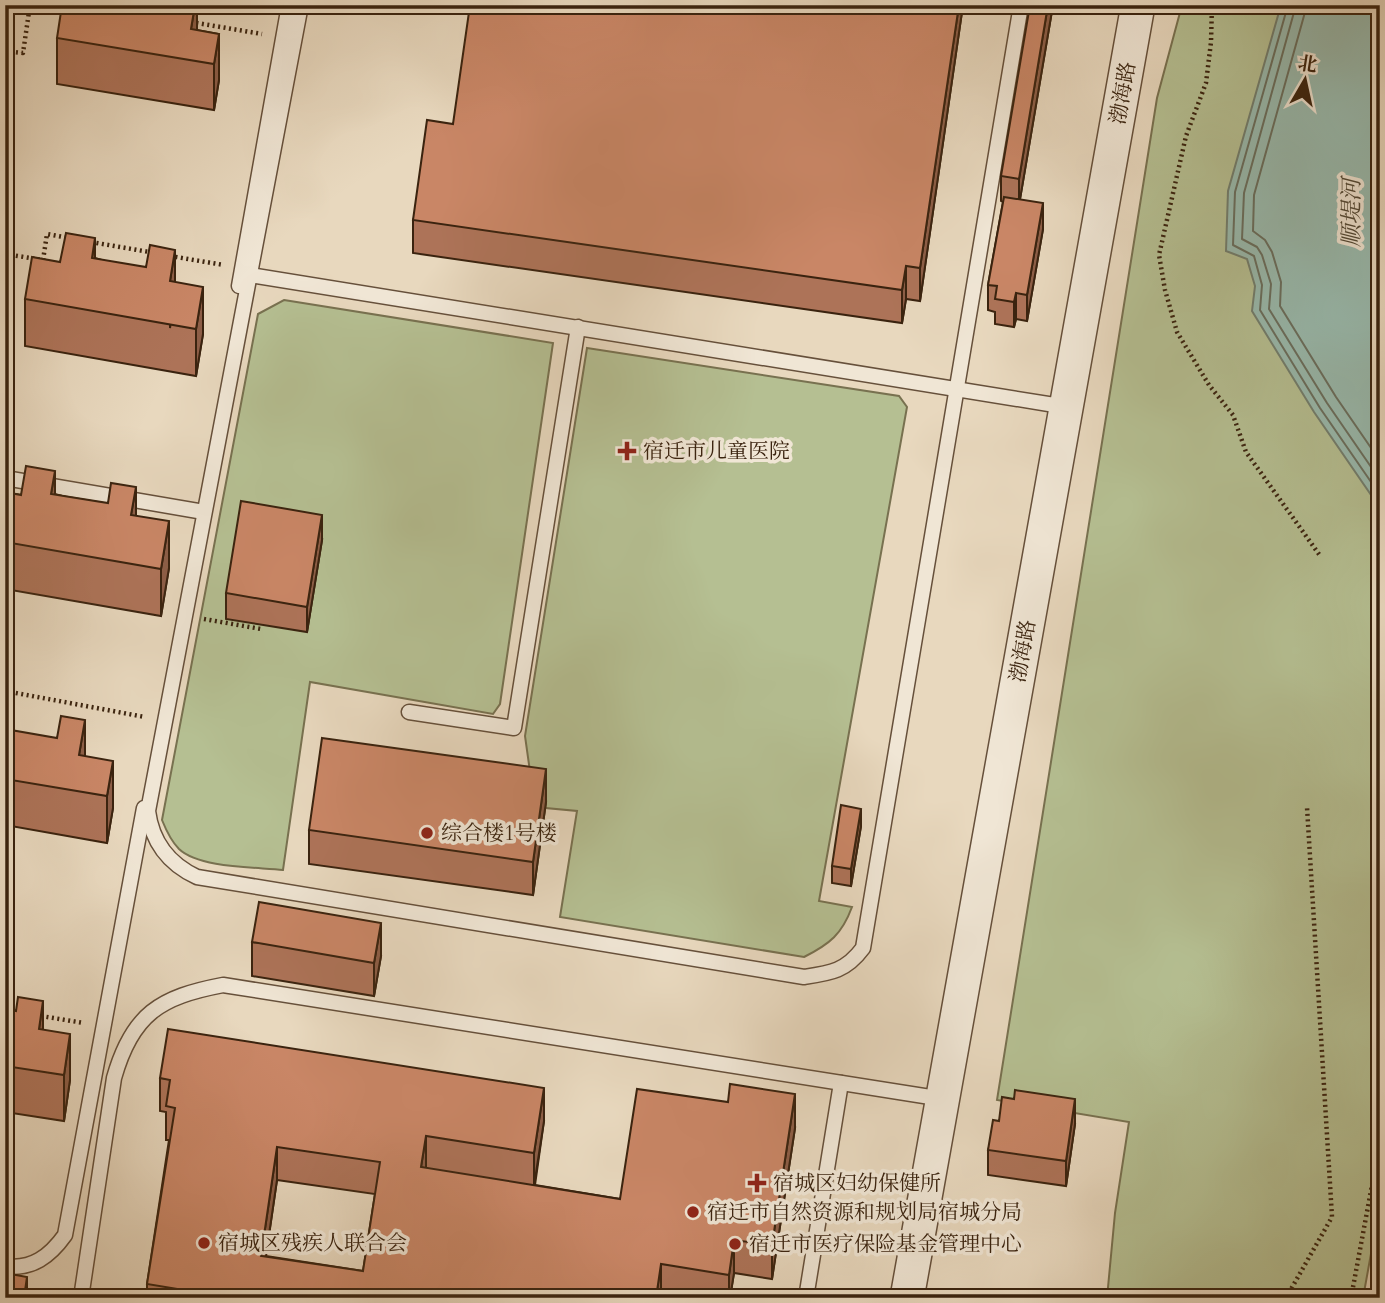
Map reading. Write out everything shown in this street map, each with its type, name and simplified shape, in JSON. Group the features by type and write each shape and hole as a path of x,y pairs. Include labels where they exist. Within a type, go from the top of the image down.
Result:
{"street":[{"name":"渤海路","path":"907,1298 1139,5"}],"lane":[{"path":"289,5 186,616 148,811 150,827 157,845 186,872 197,877 804,977 838,971 855,959 863,948 1021,5"},
{"path":"5,1266 17,1268 33,1264 57,1247 65,1235 198,511 302,5"},
{"path":"246,272 1066,407"},
{"path":"409,712 514,728 578,327"},
{"path":"5,478 198,511"},
{"path":"81,1298 114,1078 121,1055 131,1033 146,1016 193,991 223,985 943,1099"},
{"path":"806,1298 841,1083"}],"path":[{"path":"5,51 23,53 30,5"},
{"path":"1212,5 1206,83 1186,136 1159,255 1165,290 1177,332 1209,385 1233,415 1246,452 1321,557"},
{"path":"188,21 284,37"},
{"path":"5,254 43,260 47,234 73,239"},
{"path":"86,241 246,272"},
{"path":"186,616 261,629"},
{"path":"5,691 160,719"},
{"path":"1286,1298 1332,1217 1307,807"},
{"path":"30,1014 104,1027"},
{"path":"1351,1298 1380,1142"}],"green space":[{"path":"1182,5 1380,5 1380,1204 1363,1298 1107,1298 1115,1213 1129,1122 997,1100 1157,98"},
{"path":"284,300 553,343 500,704 493,714 310,682 283,870 228,866 200,860 179,849 162,820 258,314"},
{"path":"587,348 899,396 907,407 819,901 852,907 834,937 804,957 560,917 577,811 535,807 525,736"}],"water":[{"name":"顺堤河","path":"1281,5 1380,5 1380,508 1314,412 1252,311 1255,286 1247,259 1226,251 1228,191"}],"building":[{"path":"62,5 195,5 191,29 219,34 214,64 57,38"},
{"path":"470,5 959,5 920,268 906,266 902,290 413,220 427,120 453,124"},
{"path":"1030,5 1048,5 1019,179 1001,176"},
{"path":"1004,197 1043,203 1027,295 1016,293 1014,302 995,299 997,286 988,285"},
{"path":"66,233 95,238 92,258 146,267 150,245 175,250 170,281 203,287 196,329 25,299 32,257 60,262"},
{"path":"26,466 55,471 51,494 108,503 111,483 136,487 131,515 169,521 161,569 5,542 5,492 21,495"},
{"path":"241,501 322,515 307,607 226,593"},
{"path":"61,716 85,720 79,755 113,761 107,796 5,779 5,729 57,738"},
{"name":"综合楼1号楼","path":"322,738 546,769 533,862 309,830"},
{"path":"841,805 861,809 851,869 832,866"},
{"path":"259,902 381,923 374,963 252,942"},
{"path":"18,997 43,1001 39,1029 70,1034 64,1075 5,1066 5,1009 16,1011"},
{"path":"168,1029 544,1088 534,1153 426,1136 421,1167 620,1199 637,1089 728,1102 730,1084 795,1094 772,1245 734,1240 729,1275 661,1264 656,1298 232,1298 147,1284 175,1108 166,1106 170,1080 160,1078","holes":["277,1147 380,1162 363,1271 261,1256"]},
{"path":"1015,1090 1075,1099 1066,1161 988,1150 993,1120 999,1121 1002,1097 1014,1099"},
{"path":"5,1273 27,1277 24,1298 5,1298"}],"place":[{"name":"宿迁市儿童医院","path":"627,451"},
{"name":"综合楼1号楼","path":"427,833"},
{"name":"宿城区妇幼保健所","path":"757,1183"},
{"name":"宿迁市自然资源和规划局宿城分局","path":"693,1212"},
{"name":"宿城区残疾人联合会","path":"204,1243"},
{"name":"宿迁市医疗保险基金管理中心","path":"735,1244"}]}
